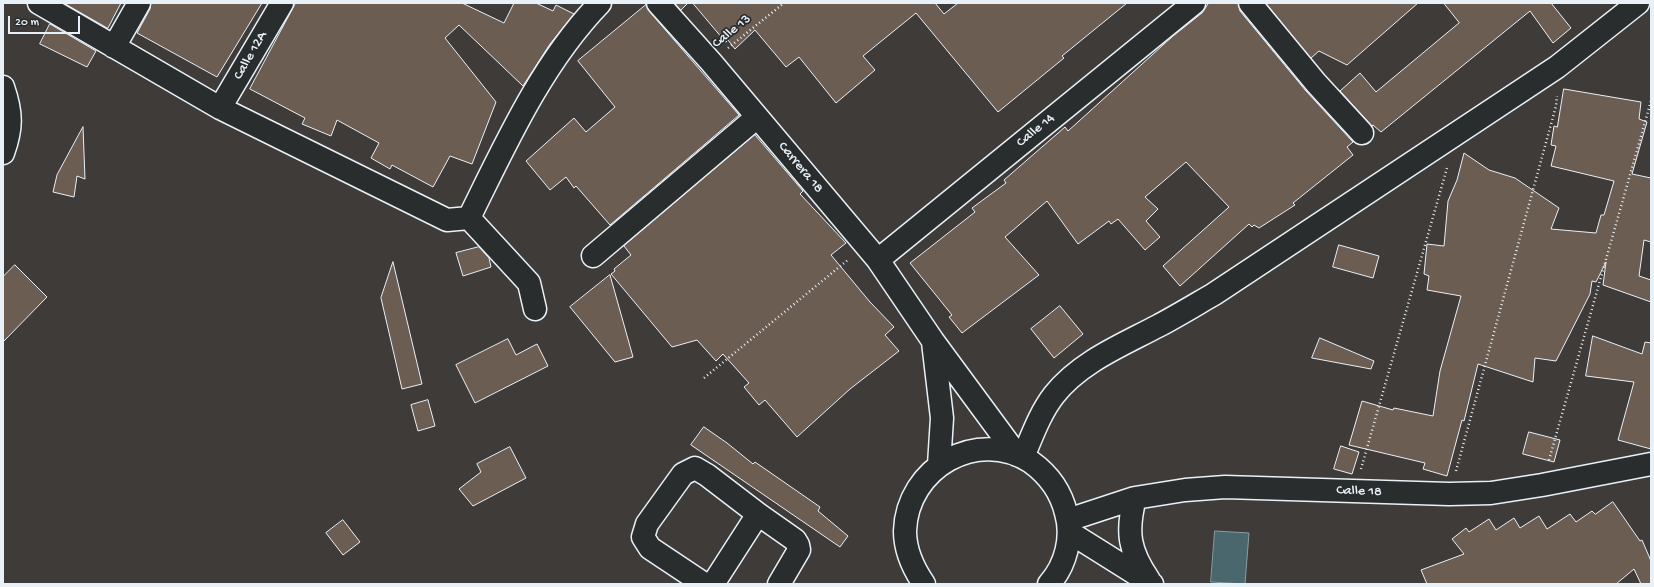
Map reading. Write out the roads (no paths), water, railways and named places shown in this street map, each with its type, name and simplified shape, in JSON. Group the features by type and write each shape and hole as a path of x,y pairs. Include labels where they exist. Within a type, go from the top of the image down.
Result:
{"street":[{"path":"39,3 220,108 448,220 469,218"},
{"path":"114,47 139,3"},
{"name":"Calle 12A","path":"220,108 282,3"},
{"path":"469,218 506,143 541,81 582,22 600,3"},
{"name":"Carrera 18","path":"658,3 711,62 872,252 933,341 1020,456"},
{"name":"Calle 14","path":"872,252 1194,3"},
{"path":"1250,3 1316,83 1362,133"},
{"path":"1020,456 1041,415 1054,394 1074,374 1101,356 1164,323 1214,294 1557,67 1638,3"},
{"path":"3,87 10,108 9,135 3,153"},
{"path":"593,256 757,117"},
{"path":"469,218 529,283 535,309"},
{"name":"Carrera 18","path":"933,341 942,418 939,465"},
{"path":"924,584 914,569 907,551 905,531 907,512 914,495 925,479 939,465 953,457 980,450 1001,451 1020,456 1040,468 1054,483 1063,501 1069,526 1067,549 1062,565 1049,584"},
{"name":"Calle 18","path":"1069,526 1135,498 1185,490 1225,487 1355,492 1449,494 1491,493 1542,485 1651,464"},
{"path":"704,584 650,548 643,536 647,524 683,474 695,468 707,475 795,540 798,544 799,550 779,584"},
{"path":"1135,498 1130,522 1131,544 1138,565 1151,584"},
{"path":"713,584 758,514"},
{"path":"1069,526 1151,584"}],"water":[{"path":"1215,531 1249,533 1245,584 1211,582"}]}
